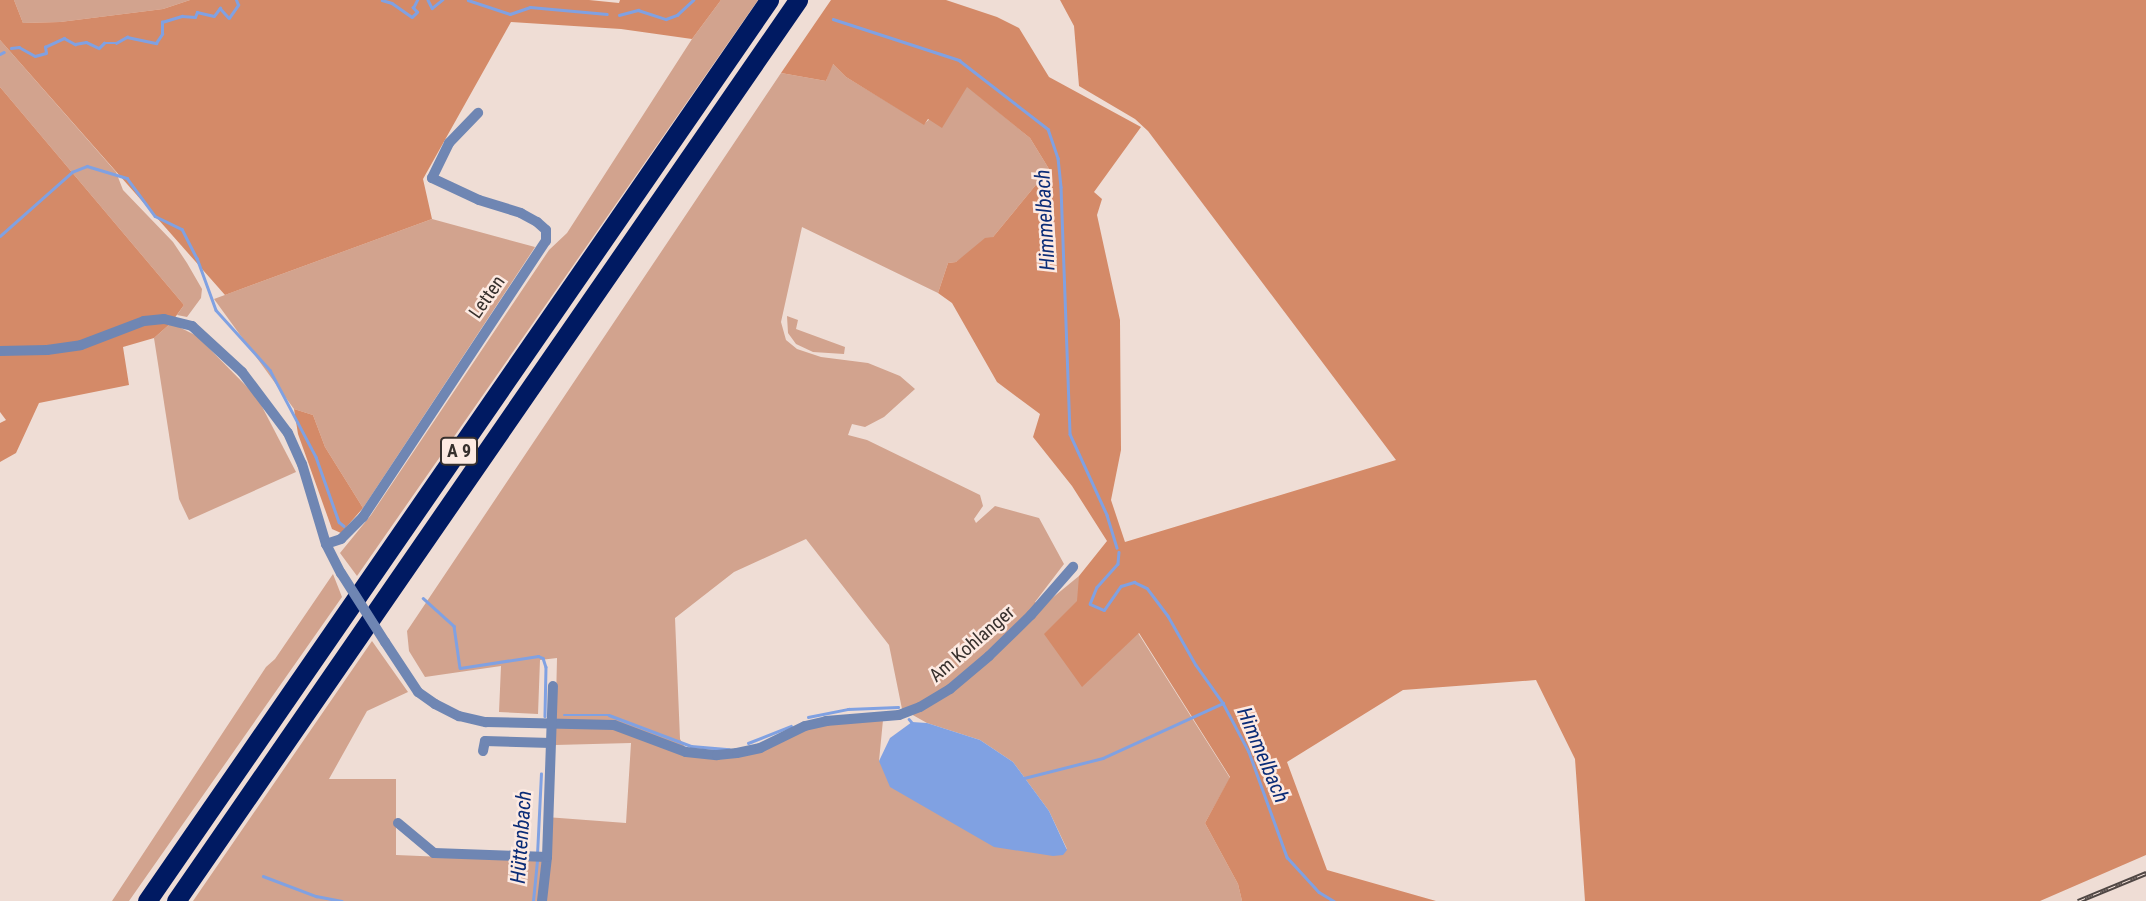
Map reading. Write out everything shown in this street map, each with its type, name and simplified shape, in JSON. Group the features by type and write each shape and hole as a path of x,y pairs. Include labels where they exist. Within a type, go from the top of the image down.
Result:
{"highway":[{"name":"A 9","path":"146,901 769,0"},
{"name":"A 9","path":"176,901 798,0"}],"street":[{"name":"Letten","path":"326,544 341,539 363,517 546,241 546,230 537,222 432,178 449,143 478,113"},
{"path":"0,351 47,350 81,345 144,321 164,319 192,326 242,372 288,433 309,485 326,544 341,573 418,692 444,709 486,722 551,723"},
{"name":"Am Kohlanger","path":"551,723 614,725 687,752 718,755 760,748 805,726 826,721 899,715 920,707 950,689 1031,615 1073,567"},
{"path":"542,901 547,857 553,686"},
{"path":"483,751 485,741 551,743"},
{"path":"398,824 434,853 547,857"}],"shaded area":[{"path":"0,0 14,0 23,23 60,22 163,9 190,0 589,0 619,3 620,0 721,0 692,39 621,29 511,22 423,179 432,219 225,295 0,40"},
{"path":"14,0 190,0 163,9 60,22 23,23"},
{"path":"721,0 758,0 357,576 340,553 371,515 549,250 567,233 692,39"},
{"path":"831,0 946,0 997,17 1019,28 1049,77 1141,127 1094,192 1102,199 1097,215 1120,320 1121,450 1111,500 1125,542 1396,460 1148,131 1135,119 1079,86 1074,26 1060,0 2146,0 2146,855 2040,901 1585,901 1575,759 1536,680 1403,690 1287,762 1327,870 1436,901 1242,901 1238,884 1205,823 1230,777 1139,633 1082,687 1044,634 1077,601 1079,576 1107,541 1072,486 1033,437 1040,414 997,382 952,303 938,293 948,263 956,262 985,238 993,237 1049,169 1030,138 967,87 942,128 928,119 924,125 846,77 833,64 826,81 781,73"},
{"path":"0,40 116,172 123,190 173,242 202,289 201,298 187,317 177,315 184,305 0,87"},
{"path":"832,63 846,77 924,124 967,86 1030,138 1049,169 993,237 956,262 948,263 938,293 802,227 781,322 786,340 797,349 821,357 868,363 900,376 915,389 884,417 865,427 852,424 848,435 867,440 980,495 983,506 974,519 976,523 995,506 1039,518 1064,564 1035,602 1040,608 1079,576 1082,686 1138,633 1230,778 1205,823 1238,884 1242,901 193,901 372,641 408,692 367,711 329,779 396,779 396,855 542,861 546,817 626,823 631,743 555,745 557,658 540,660 538,714 499,712 501,666 425,677 409,651 407,631 781,73 826,81","holes":["806,539 889,645 902,709 927,723 980,740 1013,762 1049,811 1067,849 879,761 883,720 839,722 806,729 714,759 690,756 680,739 675,618 734,572"]},
{"path":"0,87 184,305 171,323 154,338 123,347 129,385 39,403 16,453 0,462 0,423 6,420 0,412"},
{"path":"432,219 535,247 363,508 325,447 313,415 294,409 214,299"},
{"path":"787,316 798,320 796,329 845,347 844,354 813,352 796,344 788,333"},
{"path":"171,323 197,336 257,397 296,472 189,520 179,499 154,338"},
{"path":"294,409 313,415 325,447 363,508 341,533 332,529 298,434"},
{"path":"333,574 342,597 129,901 112,901 266,667 275,659"}],"water":[{"path":"912,722 927,723 980,740 1013,762 1049,811 1067,850 1063,855 1053,856 994,847 890,787 879,761 890,738"}],"waterway":[{"path":"11,48 19,47 35,56 46,53 45,47 64,38 75,44 86,42 99,48 104,43 116,43 127,37 156,43 162,34 162,22 182,16 195,17 197,12 214,16 220,8 229,18 238,5 236,0"},
{"name":"Himmelbach","path":"382,0 392,3 412,17 417,12 413,8 417,0"},
{"name":"Himmelbach","path":"428,0 432,8 442,0"},
{"name":"Himmelbach","path":"468,0 510,14 530,7 607,14"},
{"name":"Himmelbach","path":"619,15 638,10 666,19 677,15 693,0"},
{"name":"Himmelbach","path":"833,19 959,60 1048,129 1058,158 1061,187 1070,434 1107,515 1117,547"},
{"path":"0,54 4,52"},
{"path":"0,236 72,172 87,166 127,178 155,216 182,229 197,258 216,310 270,370 316,457 339,522 344,526"},
{"name":"Himmelbach","path":"1119,552 1118,564 1097,587 1090,604 1104,610 1121,586 1134,582 1147,588 1223,703 1249,752 1287,857 1319,892 1334,901"},
{"name":"Hüttenbach","path":"423,598 454,626 460,668 538,656 543,658 546,667 545,716"},
{"path":"1024,778 1103,758 1223,703"},
{"path":"808,717 848,709 898,707"},
{"path":"564,715 609,715 691,746 729,749"},
{"path":"909,719 914,725"},
{"path":"748,743 791,726"},
{"name":"Hüttenbach","path":"537,855 541,774"},
{"name":"Hüttenbach","path":"533,901 537,861"},
{"path":"263,876 316,896 342,901"}],"railway":[{"path":"2078,901 2146,873"}]}
